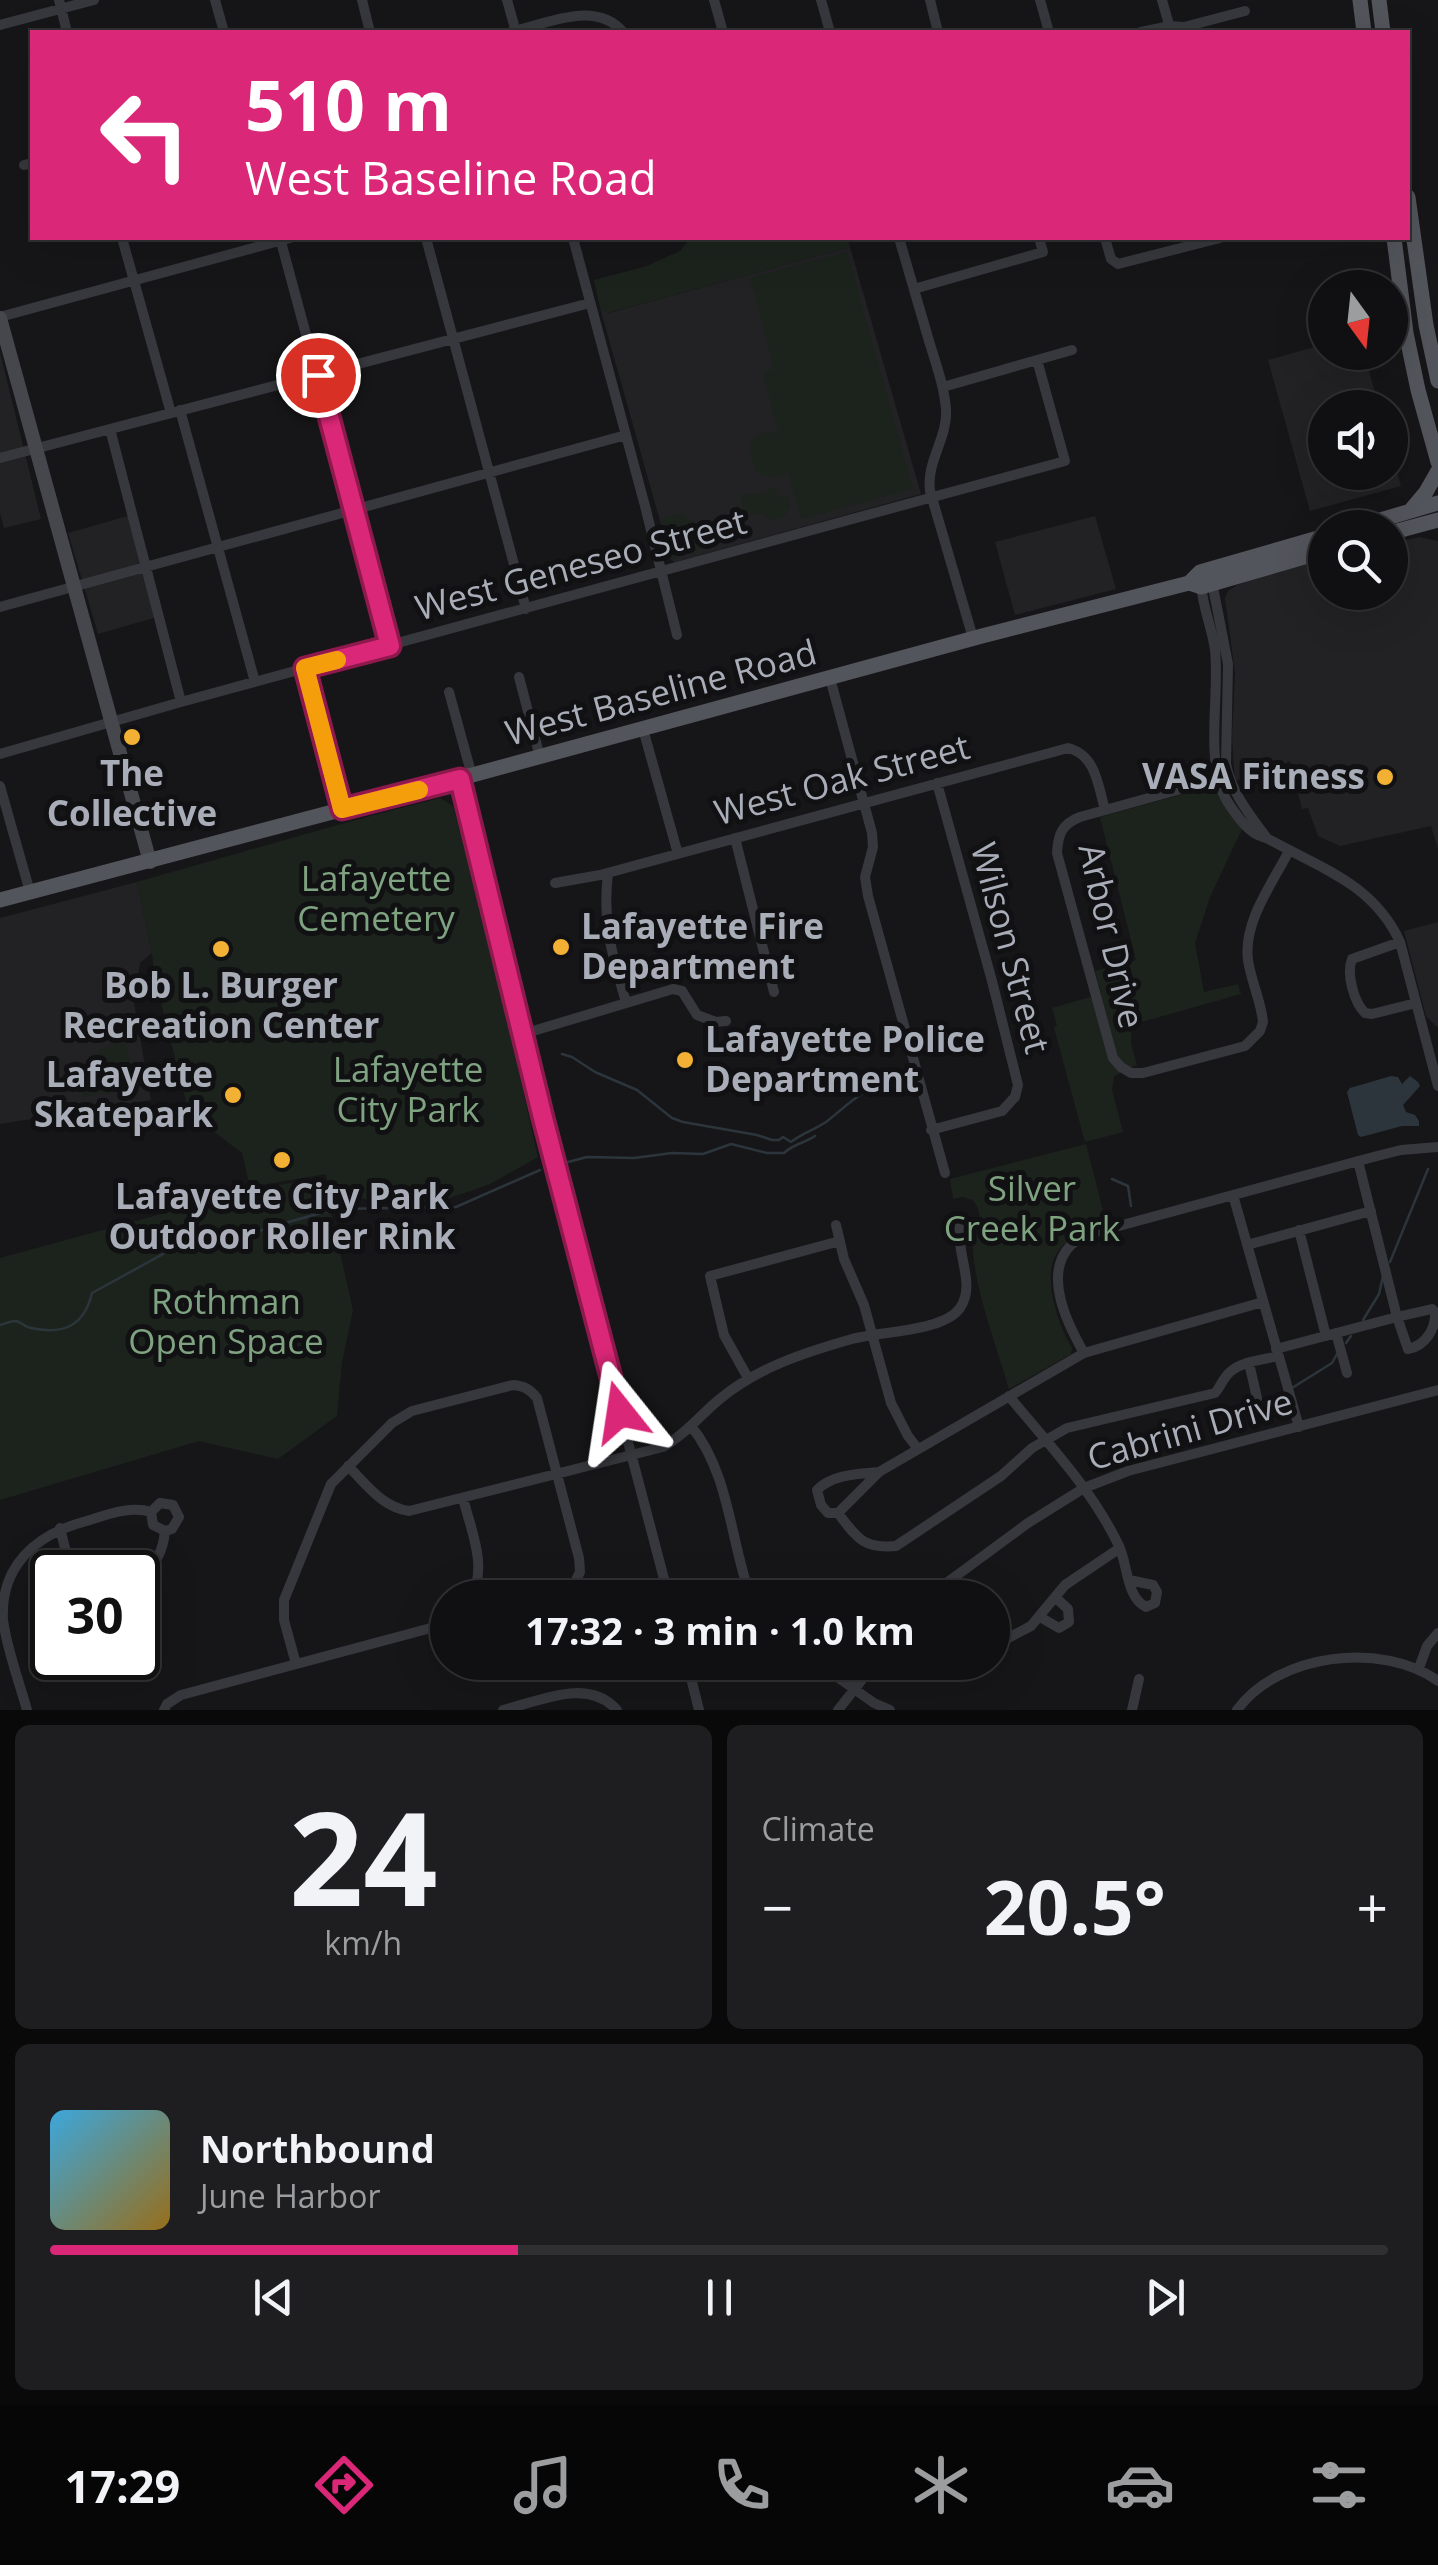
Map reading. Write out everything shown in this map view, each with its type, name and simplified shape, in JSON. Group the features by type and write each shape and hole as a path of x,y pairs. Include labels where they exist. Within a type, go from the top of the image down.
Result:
{"main road":[{"path":"1360,0 1364,30"},
{"path":"1379,0 1383,30"},
{"path":"1410,211 1438,381"},
{"path":"1394,240 1406,332 1438,462"},
{"path":"1414,518 1438,471"},
{"path":"1408,522 1438,504"},
{"path":"1414,518 1438,536"},
{"path":"1408,519 1438,520"},
{"name":"West Baseline Road","path":"1203,579 1308,542"},
{"name":"West Baseline Road","path":"0,900 973,638 1308,556"}],"street":[{"path":"0,25 60,4 94,0"},
{"path":"215,0 223,30"},
{"path":"362,0 370,30"},
{"path":"508,0 514,30"},
{"path":"714,0 722,30"},
{"path":"821,0 829,30"},
{"path":"930,0 938,30"},
{"path":"1040,0 1048,30"},
{"path":"1162,0 1170,29 1245,11"},
{"path":"60,4 66,30"},
{"path":"521,30 585,12 609,18 622,30"},
{"path":"123,240 218,546 255,682"},
{"path":"150,862 0,318 277,240"},
{"path":"284,240 390,646"},
{"path":"427,240 526,609"},
{"path":"574,240 678,635"},
{"path":"900,240 943,387 946,426 928,477 973,638"},
{"path":"914,289 1043,252 1040,240"},
{"path":"1106,240 1113,262 1118,264 1212,240"},
{"path":"0,458 590,303"},
{"path":"943,387 1072,350"},
{"name":"West Geneseo Street","path":"0,754 1065,461 1037,360"},
{"path":"110,429 181,702"},
{"path":"0,608 626,435"},
{"path":"1203,579 1228,664 1224,778 1267,838 1363,891 1379,907 1400,942 1433,1048 1438,1086"},
{"path":"305,668 342,809"},
{"path":"518,678 540,757"},
{"path":"830,678 865,803 873,847 865,877 868,896 945,1173"},
{"path":"449,692 522,1034 664,1580"},
{"path":"642,729 678,854"},
{"name":"West Oak Street","path":"555,883 608,873 1068,748 1080,751 1090,761 1105,810"},
{"name":"Arbor Drive","path":"1224,778 1070,821 1058,837 1057,853 1112,1058 1121,1068 1143,1073 1245,1046 1260,1031 1262,1010 1248,958 1249,936 1254,918 1289,851"},
{"name":"Wilson Street","path":"932,1130 1002,1111 1015,1097 1018,1085 936,783"},
{"path":"0,786 30,892"},
{"path":"735,838 774,992"},
{"path":"608,873 604,903 608,937 626,1002"},
{"path":"1400,942 1352,959 1348,969 1358,1005 1365,1013 1416,1003"},
{"path":"522,1034 672,989 682,991 696,1015 726,1021"},
{"path":"1084,1354 1070,1327 1058,1282 1063,1257 1071,1245 1093,1233 1358,1161 1401,1150 1438,1147"},
{"path":"838,1513 857,1538 869,1545 896,1546 1067,1428 1215,1393 1226,1375 1249,1363 1397,1317 1358,1161"},
{"path":"1233,1196 1298,1426"},
{"path":"1247,1244 1371,1211"},
{"path":"348,1466 385,1503 396,1509 419,1510 663,1448 748,1378 805,1352 872,1333 945,1320 961,1307 966,1297 960,1218"},
{"path":"836,1226 844,1258 864,1304 892,1403 918,1449"},
{"path":"1299,1230 1331,1335 1347,1373"},
{"path":"748,1378 724,1335 710,1276 840,1241"},
{"path":"879,1472 824,1483 817,1490 821,1505 828,1513 838,1513 879,1472 1084,1354 1264,1302"},
{"path":"1249,1363 1258,1398"},
{"path":"296,1664 284,1620 284,1600 331,1484 400,1416 412,1411 513,1384 531,1390 537,1398 580,1558 577,1580"},
{"name":"Cabrini Drive","path":"950,1580 1084,1488 1128,1471 1438,1390"},
{"path":"1009,1396 1093,1498 1120,1548 1129,1580"},
{"path":"691,1426 716,1468 746,1580"},
{"path":"462,1498 479,1559 478,1580"},
{"path":"150,1512 160,1502 173,1505 179,1517 177,1524 166,1531 160,1556"},
{"path":"27,1710 2,1624 3,1599 18,1562 34,1542 60,1528 122,1511 150,1512"},
{"path":"150,1512 153,1525 166,1531"},
{"path":"60,1528 66,1550"},
{"path":"1010,1636 1040,1617 1079,1574 1120,1548"},
{"path":"1040,1617 1059,1628 1070,1622 1068,1609 1055,1597"},
{"path":"164,1710 166,1704 181,1695 430,1628"},
{"path":"1419,1668 1427,1646 1438,1634"},
{"path":"1237,1710 1257,1690 1277,1678 1334,1659 1382,1658 1419,1668 1438,1681"},
{"path":"1132,1710 1140,1679"},
{"path":"691,1680 699,1710"},
{"path":"840,1680 874,1704 890,1710"},
{"path":"838,1710 862,1680"},
{"path":"503,1710 577,1692 599,1695 617,1710"}],"shaded area":[{"path":"850,247 921,494 671,560 600,308 609,313"},
{"path":"1308,349 1308,370 1369,370 1374,390 1308,390 1308,490 1386,490 1310,510 1268,360"},
{"path":"0,352 41,519 4,528 0,513"},
{"path":"131,515 157,617 98,634 68,533"},
{"path":"1095,516 1116,589 1015,615 995,542"},
{"path":"1419,537 1438,541 1438,849 1431,826 1340,846 1318,836 1308,808 1302,809 1290,761 1235,781 1235,673 1225,598 1237,585 1308,564 1308,610 1408,610 1408,540"},
{"path":"137,882 152,953 140,963 134,1003 151,1100 0,1124 0,918"},
{"path":"1438,922 1438,1028 1426,1016 1404,931"},
{"path":"1410,1076 1418,1082 1420,1086 1403,1105 1406,1112 1415,1115 1419,1126 1402,1126 1361,1137 1347,1092 1398,1077 1402,1084"}],"green space":[{"path":"688,240 848,240 850,247 608,313 600,308 594,280 647,266 680,251"},
{"path":"847,252 913,489 801,519 788,472 776,477 764,475 755,471 751,457 751,442 760,434 768,431 780,439 763,373 774,369 750,278"},
{"path":"775,486 782,499 788,494 791,505 784,517 770,521 762,514 744,511 740,495 764,493"},
{"path":"682,513 697,525 708,526 713,539 711,544 672,559 661,519"},
{"path":"1213,786 1242,829 1210,897 1195,943 1204,992 1238,984 1241,994 1131,1025 1137,1065 1114,1076 1112,1090 1123,1132 1085,1142 1052,1008 1101,994 1095,971 1136,960 1100,817"},
{"name":"Lafayette City Park","path":"440,798 453,806 492,952 538,1157 490,1184 447,1199 419,1203 408,1199 368,1200 329,1189 326,1174 250,1187 242,1153 189,1113 155,979 137,882"},
{"path":"126,1042 135,1085 132,1090 83,1097 83,1076 91,1059 105,1047"},
{"name":"Silver Creek Park","path":"1086,1144 1106,1222 1064,1245 1051,1272 1053,1299 1071,1354 1009,1389 975,1268 973,1243 980,1220 978,1208 973,1200 953,1199 950,1179"},
{"name":"Rothman Open Space","path":"323,1178 353,1310 342,1362 337,1416 278,1459 199,1441 0,1500 0,1258 253,1189"}],"waterway":[{"path":"562,1054 637,1090 672,1118 772,1140 783,1137 791,1142 878,1086"},
{"path":"568,1162 587,1157 703,1154 731,1144 784,1153 815,1136"},
{"path":"1390,1262 1428,1169"},
{"path":"271,1227 335,1209 456,1207 540,1170"},
{"path":"1112,1179 1128,1186 1131,1206"},
{"path":"0,1325 16,1321 31,1328 63,1329 84,1313 92,1293 174,1248 262,1230"},
{"path":"1363,1320 1379,1294 1383,1276"},
{"path":"1346,1343 1351,1336"},
{"path":"1292,1388 1332,1363 1337,1354"},
{"path":"1241,1415 1283,1393"}],"slow traffic":[{"path":"337,660 305,668 342,809 419,790"}],"place":[{"name":"The Collective","path":"132,737"},
{"name":"VASA Fitness","path":"1385,777"},
{"name":"Lafayette Fire Department","path":"561,947"},
{"name":"Bob L. Burger Recreation Center","path":"221,949"},
{"name":"Lafayette Police Department","path":"685,1060"},
{"name":"Lafayette Skatepark","path":"233,1095"},
{"name":"Lafayette City Park Outdoor Roller Rink","path":"282,1160"}],"route":[{"path":"318,375 390,646 305,668 342,809 460,779 620,1412"}],"park label":[{"name":"Lafayette Cemetery","path":"376,899"}]}
